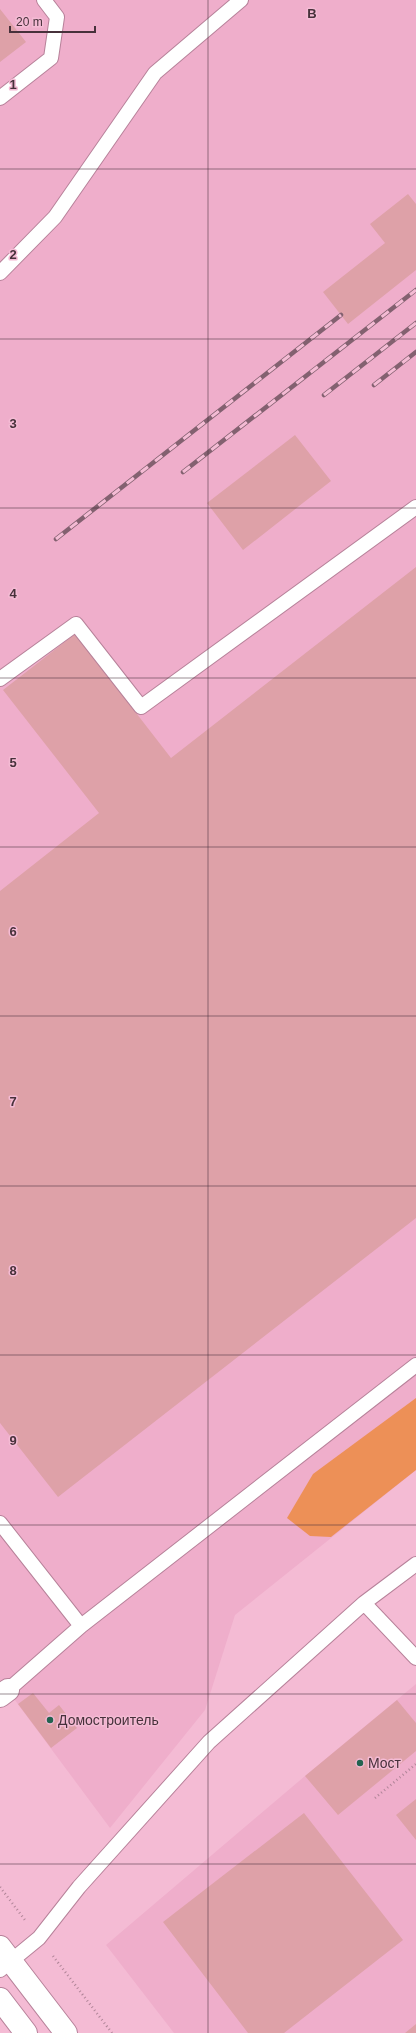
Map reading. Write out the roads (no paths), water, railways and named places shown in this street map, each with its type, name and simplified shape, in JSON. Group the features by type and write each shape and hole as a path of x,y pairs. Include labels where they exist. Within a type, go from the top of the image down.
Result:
{"main road":[{"path":"4,1959 66,2033"},
{"path":"0,1999 26,2033"}],"lane":[{"path":"0,98 51,58 56,17 44,0"},
{"path":"0,273 55,216 155,73 241,0"},
{"path":"0,679 76,624 141,707 412,509 416,496"},
{"path":"4,1693 80,1626 416,1365"},
{"path":"0,1523 80,1626"},
{"path":"4,1959 39,1938 79,1887 209,1742 364,1603 416,1564"},
{"path":"364,1603 416,1658"}],"railway":[{"path":"183,472 416,290"},
{"path":"56,539 341,315"},
{"path":"324,395 416,323"},
{"path":"374,385 416,352"}],"place":[{"name":"Домостроитель","path":"50,1720"},
{"name":"Мост","path":"360,1763"}]}
